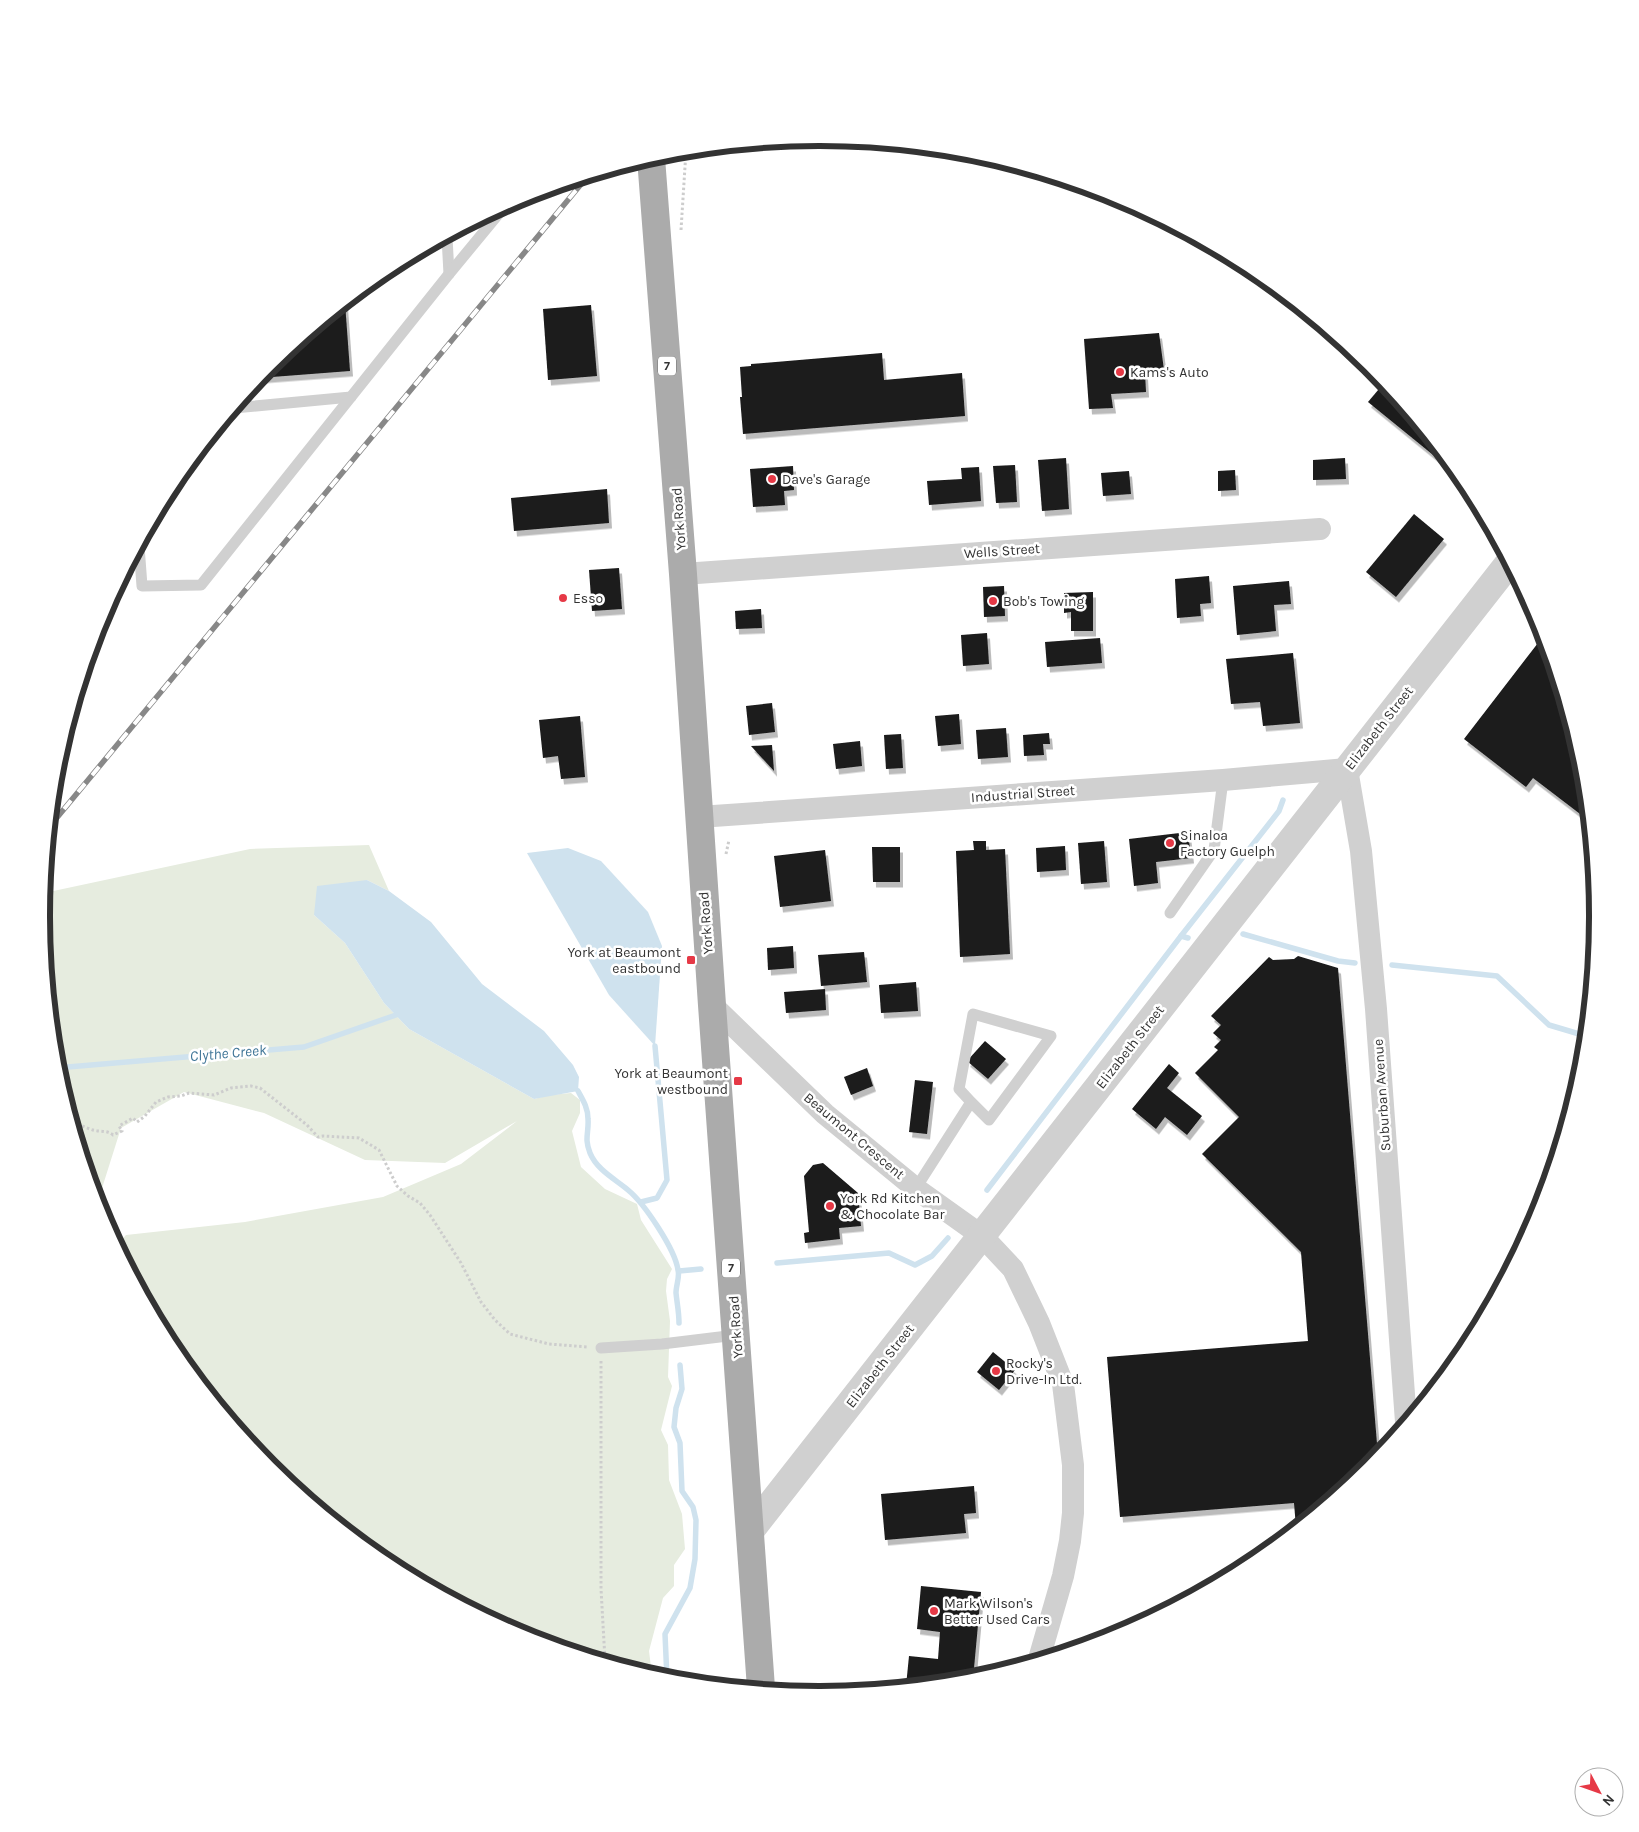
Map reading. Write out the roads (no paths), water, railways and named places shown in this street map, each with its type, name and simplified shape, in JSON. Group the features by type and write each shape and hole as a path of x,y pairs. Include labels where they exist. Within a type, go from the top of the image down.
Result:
{"main road":[{"name":"York Road","path":"652,165 683,574 761,1683"}],"street":[{"name":"Wells Street","path":"683,574 1320,529"},
{"name":"Elizabeth Street","path":"750,1531 1505,567"},
{"name":"Industrial Street","path":"699,817 1224,780 1347,769"},
{"name":"Suburban Avenue","path":"1347,769 1361,851 1375,999 1405,1414"},
{"name":"Beaumont Crescent","path":"712,1005 825,1114 916,1188 982,1236 1013,1269 1039,1323 1063,1384 1073,1465 1073,1513 1070,1541 1063,1576 1041,1653"}],"lane":[{"path":"140,556 142,586 201,585 494,219"},
{"path":"447,243 449,274"},
{"path":"243,407 351,397"},
{"path":"1170,913 1214,850 1224,780"},
{"path":"972,1014 1051,1036 989,1120 971,1102 959,1089 972,1014"},
{"path":"916,1188 971,1102"},
{"path":"601,1348 662,1344 736,1335"}],"water":[{"path":"568,848 601,861 648,912 662,946 655,1046 609,995 527,853"},
{"path":"367,880 389,891 431,922 482,984 544,1031 573,1065 579,1077 578,1091 534,1099 409,1029 384,1003 345,943 314,915 317,886"}],"waterway":[{"path":"987,1190 1279,811 1283,800"},
{"path":"1243,934 1338,961 1355,963"},
{"path":"1181,936 1188,938"},
{"path":"1392,965 1497,976 1549,1025 1579,1034"},
{"name":"Clythe Creek","path":"65,1067 304,1047 396,1015"},
{"path":"641,1202 657,1198 667,1180 655,1046"},
{"name":"Clythe Creek","path":"578,1091 587,1111 587,1143 593,1159 602,1169 635,1196 658,1227 676,1261 678,1273 676,1293 679,1323"},
{"path":"777,1263 889,1253 915,1265 932,1256 948,1238"},
{"path":"679,1271 701,1269"},
{"name":"Clythe Creek","path":"667,1670 665,1634 690,1588 695,1559 696,1520 693,1507 682,1491 680,1443 674,1427 676,1408 682,1389 680,1365"}],"railway":[{"path":"57,818 581,184"}],"place":[{"name":"Kams's Auto","path":"1120,372"},
{"name":"Dave's Garage","path":"772,479"},
{"name":"Esso","path":"563,598"},
{"name":"Bob's Towing","path":"993,601"},
{"name":"Sinaloa Factory Guelph","path":"1170,843"},
{"name":"York at Beaumont eastbound","path":"691,960"},
{"name":"York at Beaumont westbound","path":"738,1081"},
{"name":"York Rd Kitchen & Chocolate Bar","path":"830,1206"},
{"name":"Rocky's Drive-In Ltd.","path":"996,1371"},
{"name":"Mark Wilson's Better Used Cars","path":"934,1611"}]}
